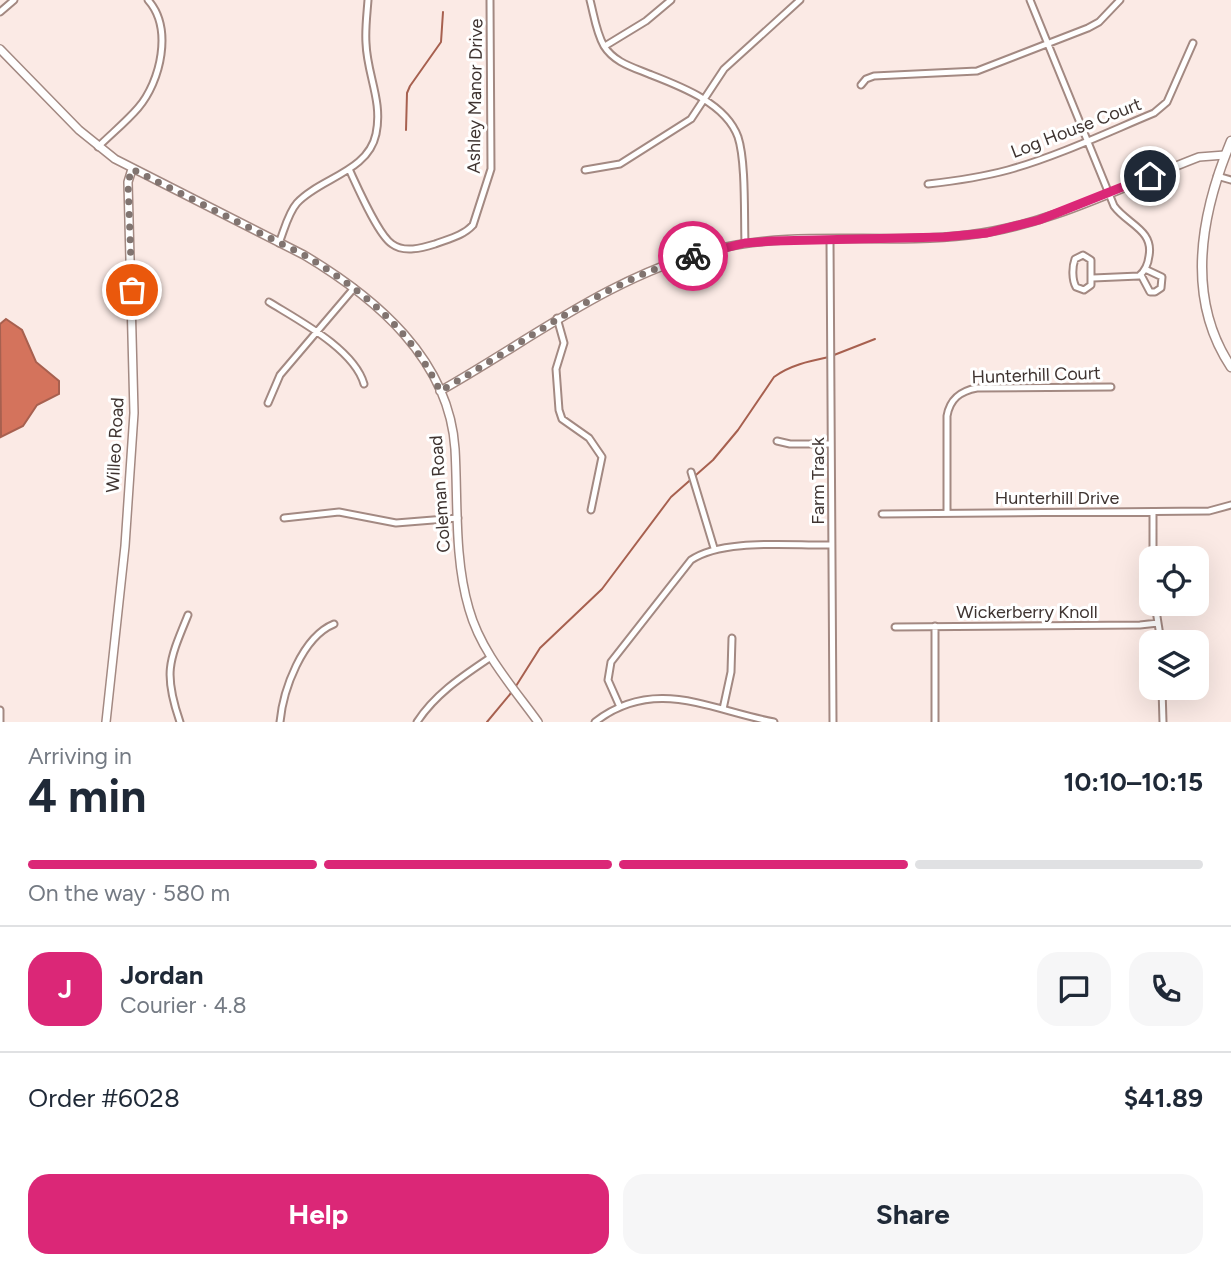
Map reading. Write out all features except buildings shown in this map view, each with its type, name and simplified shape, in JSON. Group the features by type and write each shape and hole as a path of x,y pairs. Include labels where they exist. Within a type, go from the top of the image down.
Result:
{"main road":[{"path":"1231,141 1217,176 1205,224 1204,292 1211,329 1231,367"}],"street":[{"path":"0,12 14,0"},
{"path":"279,243 295,205 311,191 362,159 376,137 378,98 365,44 368,0"},
{"name":"Ashley Manor Drive","path":"349,169 373,217 391,244 406,249 426,247 457,236 473,225 491,169 490,0"},
{"path":"590,0 604,46 622,63 671,83 726,117 739,139 745,243"},
{"path":"604,46 646,21 671,0"},
{"path":"585,170 611,167 629,160 691,119 724,69 800,0"},
{"path":"1030,0 1108,193 1119,212 1142,231 1149,241 1150,251 1143,272 1134,277 1093,278"},
{"path":"860,85 874,76 977,71 1099,22 1120,0"},
{"path":"98,147 138,107 153,82 162,34 159,18 151,1"},
{"name":"Log House Court","path":"928,184 969,179 1007,170 1154,113 1163,107 1170,97 1193,43"},
{"name":"Coleman Road","path":"0,49 98,147 132,169 329,270 354,288 408,337 426,363 450,418 455,445 463,575 469,608 491,657 538,722"},
{"path":"440,391 557,318 598,296 683,259 745,243 944,237 987,233 1039,220 1199,158 1225,155"},
{"name":"Willeo Road","path":"106,722 131,475 134,361 128,182 132,169"},
{"path":"1217,176 1231,180"},
{"name":"Farm Track","path":"830,240 833,722"},
{"path":"1083,255 1091,260 1093,278 1089,289 1076,287 1073,264 1079,256 1083,255"},
{"path":"268,403 280,375 354,288"},
{"path":"269,302 316,332 355,364 364,384"},
{"path":"557,318 564,343 556,369 559,410 562,419 589,438 602,457 592,510"},
{"name":"Hunterhill Court","path":"947,513 947,416 951,404 959,394 977,388 1111,387"},
{"path":"777,441 790,444 831,444"},
{"path":"691,472 714,548"},
{"name":"Hunterhill Drive","path":"882,514 1209,511 1231,505"},
{"path":"284,518 339,512 396,523 458,518"},
{"path":"1153,512 1153,546"},
{"path":"620,707 608,680 611,662 685,566 699,555 714,548 832,545"},
{"path":"180,722 170,690 169,669 188,615"},
{"path":"1157,616 1159,630"},
{"name":"Wickerberry Knoll","path":"895,627 1158,623"},
{"path":"280,722 284,695 294,670 318,634 334,624"},
{"path":"935,626 936,722"},
{"path":"723,709 731,672 732,638"},
{"path":"416,722 447,687 491,657"},
{"path":"595,722 620,707 643,699 666,697 774,722"},
{"path":"1162,700 1163,722"},
{"path":"0,710 0,722"}],"shaded area":[{"path":"6,319 22,330 36,362 59,381 59,394 37,405 23,426 1,437 0,324"}],"waterway":[{"path":"406,130 407,93 441,42 443,12"},
{"path":"834,355 875,339"},
{"path":"516,686 540,648 602,589 671,497 713,460 738,430 774,377 793,366 829,357"},
{"path":"487,722 511,693"}],"way so far":[{"path":"132,290 128,182 132,169 304,255 354,288 408,337 426,363 440,391 571,310 693,256"}],"route":[{"path":"693,256 745,243 944,237 987,233 1039,220 1150,176"}]}
